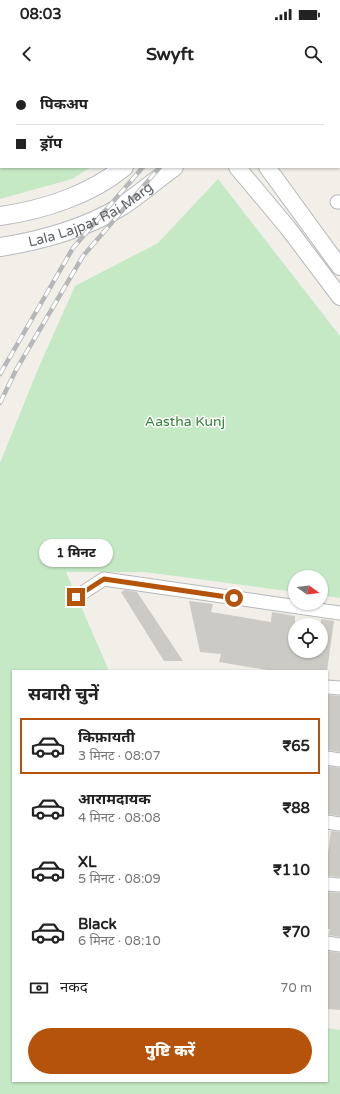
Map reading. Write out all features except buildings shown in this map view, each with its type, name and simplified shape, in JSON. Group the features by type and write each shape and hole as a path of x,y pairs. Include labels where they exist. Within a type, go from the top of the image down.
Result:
{"main road":[{"name":"Lala Lajpat Rai Marg","path":"0,216 18,213 67,200 113,176 123,168"},
{"name":"Lala Lajpat Rai Marg","path":"0,247 18,245 73,229 121,206 173,168"}],"street":[{"path":"238,168 288,228 340,297"},
{"path":"268,168 340,267"},
{"path":"76,597 104,579 340,613"},
{"path":"328,687 340,688"},
{"path":"328,758 340,760"},
{"path":"328,822 340,824"},
{"path":"328,884 340,885"},
{"path":"328,943 340,944"}],"green space":[{"path":"0,168 89,168 72,179 0,199"},
{"name":"Aastha Kunj","path":"218,179 340,336 340,598 328,596 328,570 288,570 288,591 145,572 66,572 109,670 12,670 12,1082 328,1082 328,1028 340,1030 340,1094 0,1094 0,463 38,369 75,286 158,243"}],"railway":[{"path":"0,374 73,248 142,168"},
{"path":"0,403 16,370 83,256 159,168"}],"route":[{"path":"76,597 104,579 234,598"}]}
